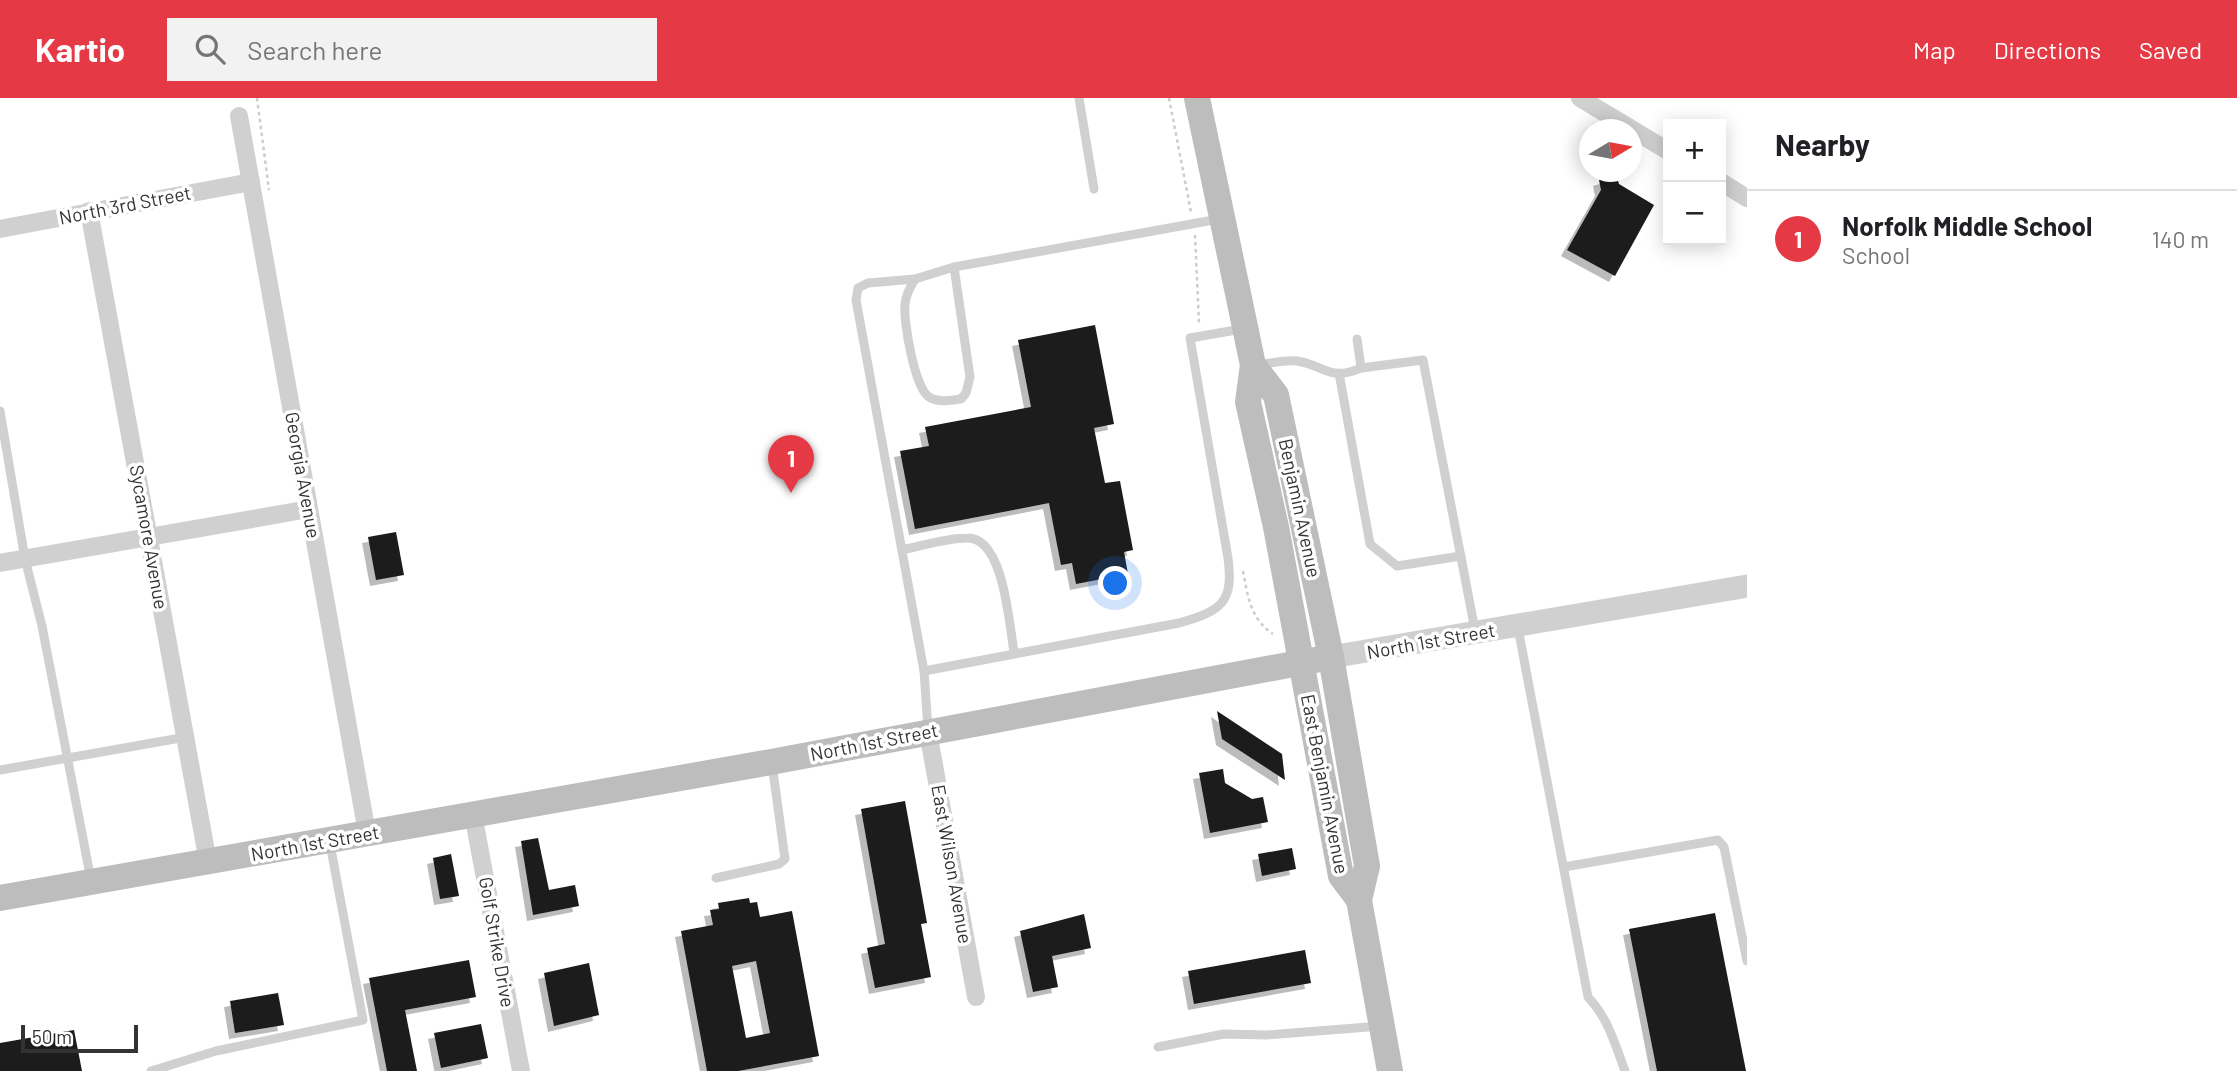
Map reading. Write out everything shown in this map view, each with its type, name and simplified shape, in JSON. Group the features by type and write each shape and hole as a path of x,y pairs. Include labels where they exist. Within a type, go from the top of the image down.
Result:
{"main road":[{"name":"Benjamin Avenue","path":"1197,98 1220,218 1253,365 1248,402 1302,663"},
{"name":"Benjamin Avenue","path":"1253,365 1276,395 1332,657"},
{"name":"North 1st Street","path":"0,898 771,762 1332,657"},
{"name":"East Benjamin Avenue","path":"1332,657 1367,866 1359,900 1390,1071"},
{"name":"East Benjamin Avenue","path":"1302,663 1341,876 1359,900"}],"street":[{"path":"1580,98 1663,148"},
{"name":"Georgia Avenue","path":"239,116 367,833"},
{"path":"1726,185 1747,198"},
{"name":"North 3rd Street","path":"0,229 89,212 252,188"},
{"name":"Sycamore Avenue","path":"89,212 208,862"},
{"path":"0,563 309,509"},
{"name":"North 1st Street","path":"1332,657 1747,586"},
{"name":"East Wilson Avenue","path":"928,732 976,997"},
{"name":"Golf Strike Drive","path":"473,814 521,1071"}],"lane":[{"path":"1079,98 1094,189"},
{"path":"928,732 924,671 856,300 858,288 868,283 915,279 954,267 1220,218"},
{"path":"915,279 905,303 906,323 921,388 926,396 937,401 961,398 966,393 970,377 954,267"},
{"path":"924,671 1179,623 1203,616 1227,599 1231,584 1230,571 1190,338 1245,328"},
{"path":"1357,339 1361,368"},
{"path":"1253,365 1301,361 1321,371 1339,373 1423,360 1476,633"},
{"path":"1339,373 1370,544 1397,566 1461,556"},
{"path":"0,411 25,559 92,882"},
{"path":"902,550 968,538 980,541 991,550 998,565 1014,652"},
{"path":"1518,626 1588,998 1600,1009 1625,1071"},
{"path":"0,770 186,737"},
{"path":"716,878 779,864 785,859 771,762"},
{"path":"152,1071 216,1051 363,1020 329,840"},
{"path":"1564,867 1718,840 1724,848 1747,961"},
{"path":"1158,1048 1224,1034 1267,1035 1382,1026"}],"path":[{"path":"252,188 272,189 257,98"},
{"path":"1169,98 1198,253 1196,308 1201,337"},
{"path":"1242,564 1249,604 1262,627 1275,635"}],"building":[{"path":"1599,182 1618,182 1654,205 1615,276 1567,250 1601,190"},
{"path":"1095,325 1114,424 1094,428 1105,483 1120,481 1133,550 1124,552 1128,574 1076,584 1072,563 1061,565 1049,503 915,529 900,451 929,446 925,427 1031,407 1018,340"},
{"path":"396,532 404,575 376,580 368,537"},
{"path":"1217,711 1282,754 1285,780 1222,739"},
{"path":"1223,769 1225,783 1252,799 1263,797 1268,822 1210,833 1199,773"},
{"path":"905,801 927,923 921,924 931,977 875,988 867,948 885,944 861,809"},
{"path":"538,838 549,890 575,885 579,906 533,915 521,841"},
{"path":"1292,848 1296,869 1262,876 1258,854"},
{"path":"451,854 459,896 440,899 433,858"},
{"path":"749,898 750,903 757,902 760,917 792,911 819,1056 738,1071 707,1071 681,931 713,925 710,910 719,909 718,903","holes":["756,961 770,1033 746,1038 732,966"]},
{"path":"1715,913 1746,1071 1657,1071 1629,929"},
{"path":"1084,914 1091,948 1052,956 1058,987 1033,992 1020,931"},
{"path":"1305,950 1311,983 1194,1004 1188,971"},
{"path":"469,960 476,997 405,1010 417,1071 387,1071 369,978"},
{"path":"589,963 599,1015 554,1026 544,973"},
{"path":"278,993 284,1025 235,1033 230,1001"},
{"path":"481,1024 488,1058 441,1068 434,1033"},
{"path":"74,1030 82,1071 0,1071 0,1043"}],"place":[{"name":"Norfolk Middle School","path":"791,493"}]}
